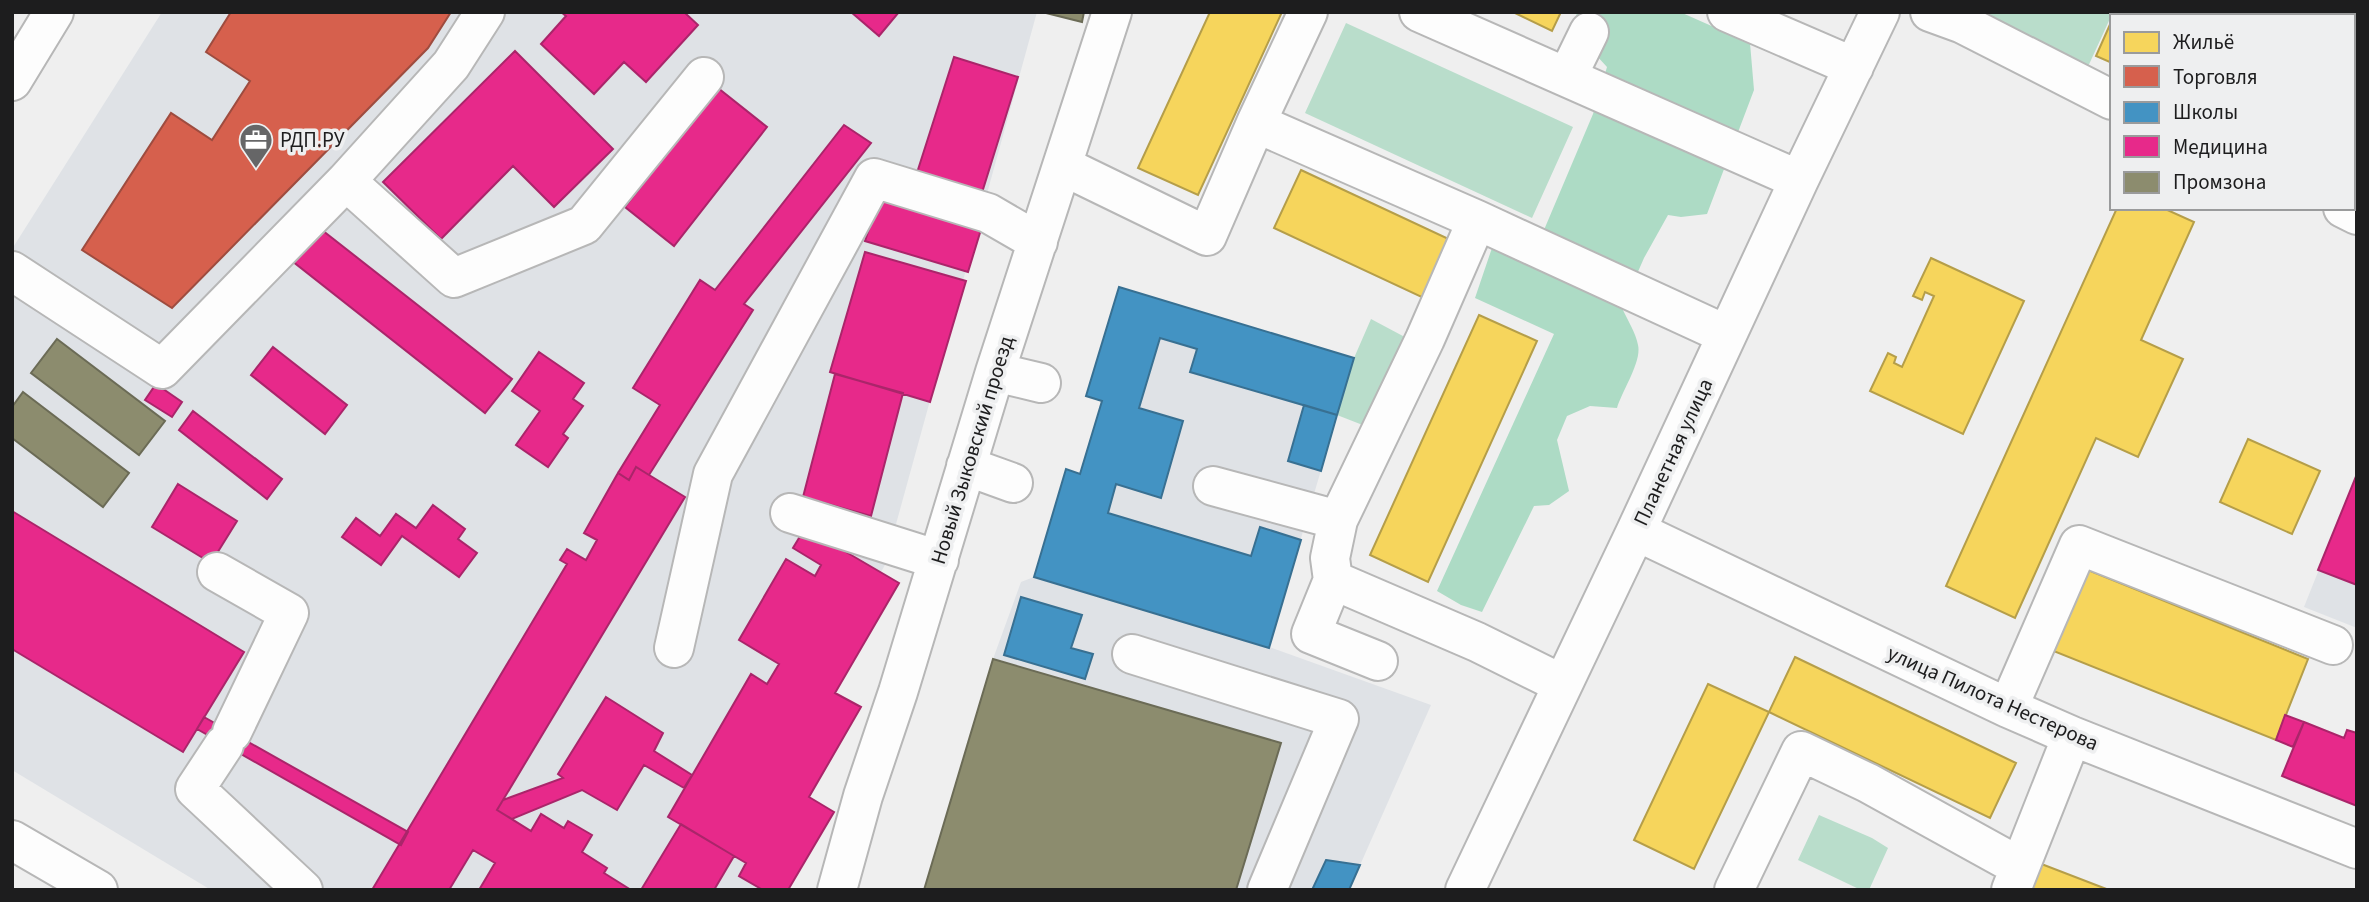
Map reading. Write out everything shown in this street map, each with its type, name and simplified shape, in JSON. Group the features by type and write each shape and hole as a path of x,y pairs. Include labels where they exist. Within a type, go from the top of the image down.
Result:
{"street":[{"path":"12,271 162,369 345,181 452,65 485,12"},
{"name":"Новый Зыковский проезд","path":"836,890 995,372 1112,12"},
{"path":"1063,166 1207,236 1308,12"},
{"path":"1419,12 1799,180"},
{"path":"1727,12 1854,66"},
{"name":"Планетная улица","path":"1465,890 1880,12"},
{"path":"1930,12 1963,24 2110,99"},
{"path":"12,81 45,15"},
{"path":"1567,77 1589,32"},
{"path":"345,181 454,278 584,225 704,77"},
{"path":"1256,123 1477,220 1727,335"},
{"path":"674,648 713,474 874,178 988,213 1038,242"},
{"path":"1378,660 1311,634 1333,580 1330,558 1338,520 1425,339 1477,220"},
{"path":"995,372 1041,383"},
{"path":"966,466 1013,483"},
{"path":"1213,486 1338,520"},
{"path":"790,513 939,560"},
{"name":"улица Пилота Нестерова","path":"1636,531 2008,708 2357,849"},
{"path":"2008,708 2079,545 2333,645"},
{"path":"217,572 289,613 228,738 195,789 303,890"},
{"path":"1333,580 1477,642 1562,684"},
{"path":"1132,654 1339,719 1267,890"},
{"path":"1734,890 1801,751 1868,783 2015,878 2072,736"},
{"path":"12,840 98,890"}],"shaded area":[{"path":"162,12 1037,12 893,535 895,547 881,572 899,583 835,692 861,707 809,797 834,812 788,890 211,890 12,770 12,249"},
{"path":"1119,287 1354,358 1269,647 1431,705 1349,890 924,890 993,659 1021,582 1034,577 1066,469 1080,473 1102,401 1086,396"},
{"path":"2357,474 2357,628 2304,607"}],"green space":[{"path":"1577,12 1680,12 1750,43 1754,90 1707,214 1681,217 1668,215 1644,258 1622,308 1635,336 1638,352 1617,408 1590,406 1567,416 1557,440 1569,491 1549,505 1534,506 1482,612 1461,605 1437,591 1554,334 1475,298 1494,242 1541,237 1593,114 1607,67 1573,30"},
{"path":"1988,12 2113,12 2086,71 1984,22"},
{"path":"1346,23 1573,127 1532,218 1305,113"},
{"path":"1371,319 1416,343 1378,431 1337,415 1354,358"},
{"path":"1819,815 1872,838 1888,848 1869,890 1861,890 1798,860"}],"building: Жильё":[{"path":"1210,12 1282,12 1198,195 1138,168"},
{"path":"1513,12 1561,12 1552,31"},
{"path":"2115,12 2191,12 2190,14"},
{"path":"2323,12 2357,12 2355,147 2355,14"},
{"path":"2110,24 2110,62 2096,56"},
{"path":"1301,170 1455,242 1428,300 1274,228"},
{"path":"2116,210 2167,210 2194,222 2141,340 2183,359 2138,457 2096,438 2015,618 1946,586"},
{"path":"1931,258 2024,301 1963,434 1870,391 1888,353 1896,357 1894,363 1902,367 1934,296 1925,292 1922,300 1913,296"},
{"path":"1479,315 1537,341 1428,582 1370,555"},
{"path":"2248,439 2320,471 2292,534 2220,502"},
{"path":"2083,568 2308,659 2276,740 2051,650"},
{"path":"1795,657 2016,763 1990,818 1769,712"},
{"path":"1708,684 1769,712 1694,869 1634,840"},
{"path":"2031,860 2109,890 2020,890"}],"building: Торговля":[{"path":"231,12 451,12 428,48 172,308 82,250 171,113 212,140 250,81 206,52"}],"building: Школы":[{"path":"1119,287 1354,358 1337,415 1190,372 1197,349 1160,338 1139,408 1183,421 1161,498 1116,484 1108,513 1251,556 1260,527 1301,540 1269,648 1034,577 1066,469 1080,474 1102,401 1086,396"},
{"path":"1304,405 1337,415 1321,471 1288,461"},
{"path":"1021,597 1082,615 1071,648 1093,654 1085,679 1004,655"},
{"path":"1326,860 1360,865 1349,890 1312,890"}],"building: Медицина":[{"path":"561,12 684,12 698,25 646,82 624,62 594,94 541,44 566,16"},
{"path":"851,12 899,12 879,36"},
{"path":"515,51 613,149 554,207 513,166 441,239 383,182"},
{"path":"954,57 1018,77 980,199 915,179"},
{"path":"718,88 767,127 674,246 625,207"},
{"path":"844,125 871,143 744,304 753,310 649,475 636,467 629,480 618,473 660,405 633,388 700,280 715,290"},
{"path":"881,192 983,223 968,272 865,241"},
{"path":"313,223 512,379 485,413 287,257"},
{"path":"865,252 966,281 930,402 830,372"},
{"path":"273,347 347,405 325,434 251,375"},
{"path":"539,352 584,383 573,399 583,406 563,434 568,438 548,467 516,445 540,411 512,391"},
{"path":"835,374 903,393 871,516 803,497"},
{"path":"156,384 182,402 172,417 145,400"},
{"path":"193,411 282,479 267,499 179,430"},
{"path":"636,467 685,497 497,810 531,831 541,814 564,828 568,821 592,835 582,852 607,868 604,873 631,890 479,890 495,863 473,850 449,890 372,890 567,564 560,560 567,549 586,560 597,540 584,533 618,473 629,480"},
{"path":"2357,474 2357,585 2318,570"},
{"path":"178,484 237,521 211,563 152,527"},
{"path":"433,505 465,529 458,539 477,553 459,577 402,536 381,565 342,537 356,518 380,536 396,514 416,528"},
{"path":"12,511 244,652 183,752 12,649"},
{"path":"805,528 899,583 835,693 861,707 809,797 834,812 788,890 763,890 739,876 746,863 668,817 751,674 767,684 779,664 739,640 786,559 815,576 821,565 793,548"},
{"path":"606,697 663,733 654,751 692,775 684,788 644,765 617,810 582,790 512,819 497,810 503,800 563,778 558,774"},
{"path":"2285,715 2304,722 2293,747 2276,740"},
{"path":"204,717 408,832 401,845 197,729"},
{"path":"2304,722 2344,738 2347,730 2357,733 2357,806 2282,776"},
{"path":"681,824 734,856 714,890 641,890"}],"building: Промзона":[{"path":"1042,12 1084,12 1082,22"},
{"path":"57,339 165,421 139,455 31,373"},
{"path":"23,392 129,473 103,507 12,438 12,407"},
{"path":"993,659 1281,743 1236,890 924,890"}],"place":[{"name":"РДП.РУ","path":"256,170"}]}
